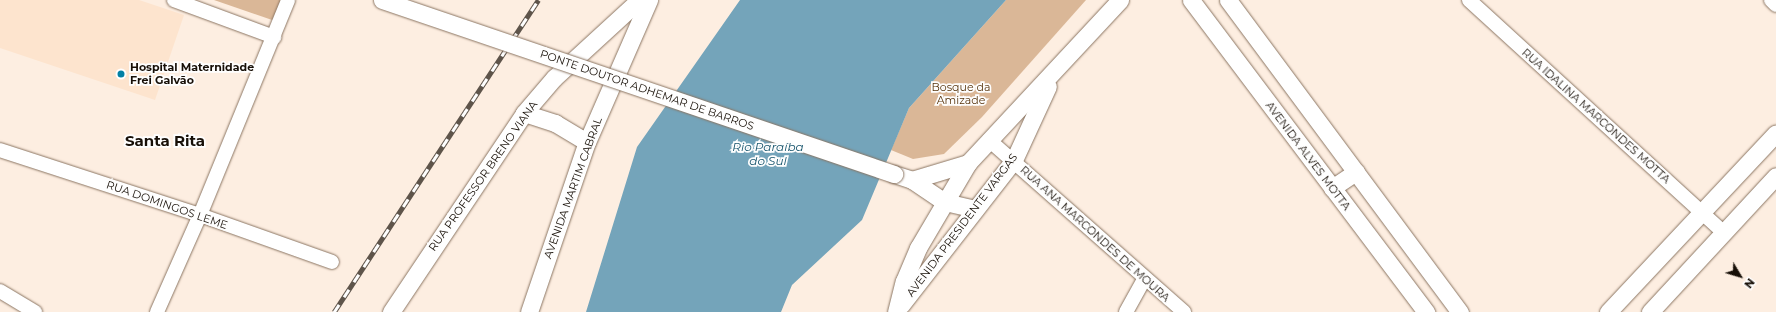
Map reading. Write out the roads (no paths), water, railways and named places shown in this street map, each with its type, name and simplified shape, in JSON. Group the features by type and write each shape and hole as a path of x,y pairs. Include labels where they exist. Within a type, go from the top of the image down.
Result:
{"street":[{"path":"174,0 274,37"},
{"path":"157,312 200,215 288,0"},
{"name":"PONTE DOUTOR ADHEMAR DE BARROS","path":"382,0 912,180 945,202"},
{"name":"RUA PROFESSOR BRENO VIANA","path":"391,312 524,113 554,78 639,0"},
{"name":"AVENIDA MARTIM CABRAL","path":"529,312 587,142 649,0"},
{"name":"AVENIDA PRESIDENTE VARGAS","path":"897,311 904,281 918,248 968,162 1054,73 1120,0"},
{"name":"AVENIDA ALVES MOTTA","path":"1191,0 1426,312"},
{"path":"1228,0 1460,312"},
{"name":"RUA IDALINA MARCONDES MOTTA","path":"1469,0 1724,233"},
{"path":"1771,0 1776,5"},
{"name":"AVENIDA PRESIDENTE VARGAS","path":"897,311 1014,160 1054,73"},
{"path":"524,113 555,123 587,142"},
{"path":"1608,312 1776,133"},
{"name":"RUA ANA MARCONDES DE MOURA","path":"989,140 1014,160 1144,279 1184,312"},
{"name":"RUA DOMINGOS LEME","path":"0,150 200,215 332,262"},
{"path":"912,180 968,162"},
{"path":"1332,188 1356,172"},
{"path":"1650,312 1776,176"},
{"path":"945,202 975,209"},
{"path":"1126,312 1144,279"},
{"path":"0,291 35,312"}],"water":[{"name":"Rio Paraíba do Sul","path":"740,0 1006,0 909,108 862,220 792,285 781,312 586,312 637,147"}],"railway":[{"path":"334,312 538,0"}],"place":[{"name":"Hospital Maternidade Frei Galvão","path":"121,74"}],"district":[{"name":"Santa Rita","path":"165,141"}],"park label":[{"name":"Bosque da Amizade","path":"961,94"}]}
